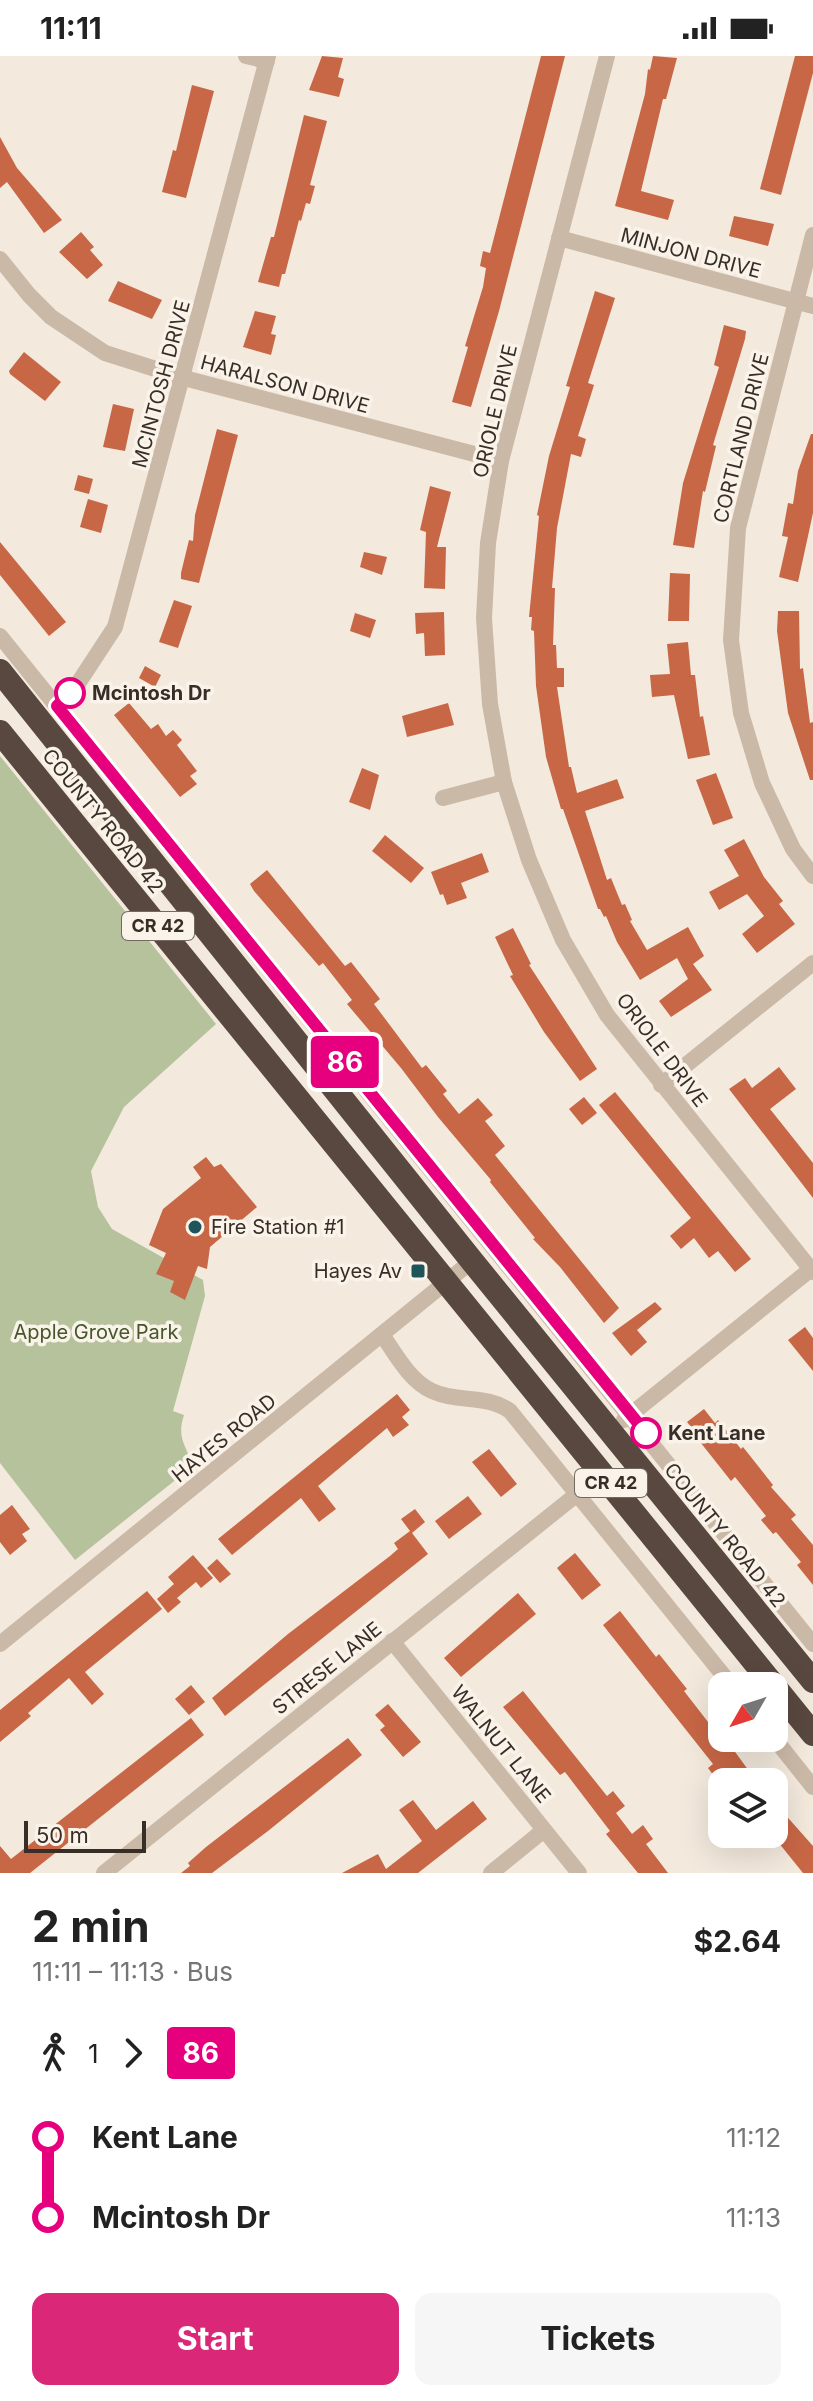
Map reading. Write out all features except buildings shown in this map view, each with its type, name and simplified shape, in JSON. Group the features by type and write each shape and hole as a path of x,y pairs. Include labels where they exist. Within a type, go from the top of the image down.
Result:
{"highway":[{"name":"COUNTY ROAD 42","path":"0,671 813,1681"},
{"name":"COUNTY ROAD 42","path":"0,732 813,1734"}],"street":[{"path":"246,56 268,59"},
{"name":"ORIOLE DRIVE","path":"607,56 501,461 488,543 484,618 490,704 504,782 529,860 563,940 607,1015 812,1270"},
{"name":"MCINTOSH DRIVE","path":"57,706 77,685 115,627 268,59"},
{"name":"CORTLAND DRIVE","path":"813,235 738,528 731,640 741,713 762,783 793,849 813,876"},
{"name":"MINJON DRIVE","path":"559,238 813,306"},
{"name":"HARALSON DRIVE","path":"0,259 51,317 105,353 184,378 501,461"},
{"path":"0,636 631,1414 813,1644"},
{"path":"443,798 504,782"},
{"path":"661,1085 813,963"},
{"name":"HAYES ROAD","path":"0,1644 472,1261"},
{"path":"610,1431 812,1270"},
{"path":"383,1336 419,1384 435,1393 500,1404 510,1411 721,1672"},
{"name":"STRESE LANE","path":"104,1873 576,1495"},
{"name":"WALNUT LANE","path":"392,1641 579,1873"},
{"path":"785,1752 813,1787"},
{"path":"491,1873 544,1830"}],"green space":[{"name":"Apple Grove Park","path":"0,756 216,1024 124,1107 91,1171 98,1207 112,1229 203,1280 205,1296 173,1411 184,1415 181,1433 188,1456 188,1470 75,1560 0,1463"}],"bus line":[{"name":"86","path":"70,693 57,706 646,1433"}],"place":[{"name":"Mcintosh Dr","path":"70,693"},
{"name":"Fire Station #1","path":"195,1227"},
{"name":"Hayes Av","path":"418,1271"},
{"name":"Kent Lane","path":"646,1433"}]}
